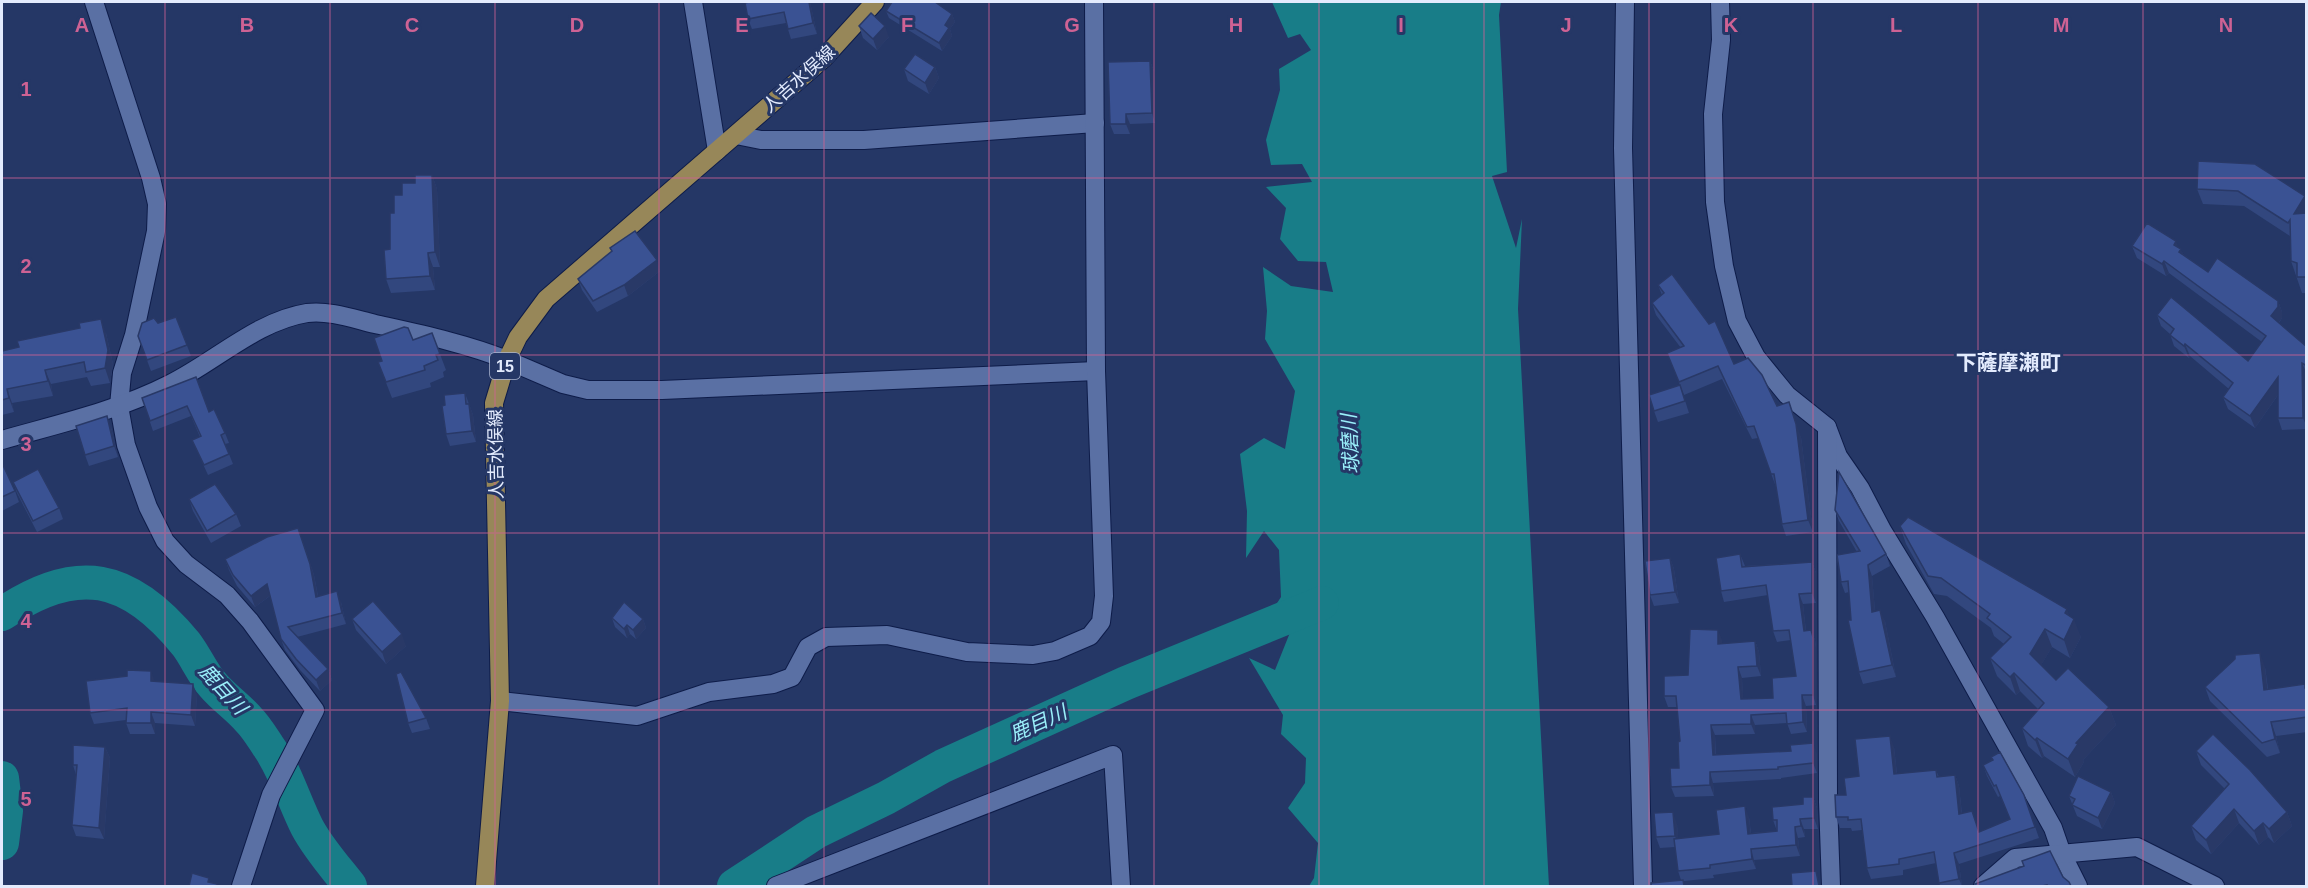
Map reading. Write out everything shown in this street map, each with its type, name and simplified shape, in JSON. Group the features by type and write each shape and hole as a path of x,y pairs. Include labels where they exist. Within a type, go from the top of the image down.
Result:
{"main road":[{"name":"人吉水俣線","path":"485,886 500,701 494,403 507,360 518,338 546,300 824,58 875,2"}],"street":[{"path":"94,2 151,178 157,204 156,231 134,335 122,373 119,406 126,445 148,507 165,541 186,564 227,595 250,621 315,710 271,795 241,886"},
{"path":"693,2 717,152"},
{"path":"500,701 637,716 709,692 773,684 792,677 808,647 826,637 887,635 967,652 1033,655 1055,651 1090,636 1101,622 1104,596 1096,371 1094,2"},
{"path":"1624,2 1623,148 1643,886"},
{"path":"1720,2 1721,40 1713,114 1715,202 1724,266 1737,321 1756,357 1787,394 1827,427 1838,456 1860,488 1882,530 1935,617 2053,828 2062,854 2078,886"},
{"path":"736,135 761,140 864,140 1095,123"},
{"path":"2,440 119,406 169,385 205,366 249,336 279,320 310,313 340,316 471,346 563,384 588,390 672,390 1096,371"},
{"path":"1827,427 1828,802 1831,886"},
{"path":"776,886 1113,755 1121,886"},
{"path":"1983,886 2015,858 2137,847 2215,886"}],"water":[{"name":"球磨川","path":"1272,2 1501,2 1499,15 1507,172 1492,176 1516,248 1522,219 1518,309 1549,886 1309,886 1314,878 1318,843 1288,808 1305,783 1306,758 1281,734 1283,715 1249,658 1275,670 1291,630 1270,614 1281,597 1279,550 1264,531 1246,558 1247,511 1240,454 1264,438 1285,449 1295,391 1265,339 1267,311 1263,267 1291,286 1333,292 1326,262 1298,261 1280,239 1286,208 1266,187 1312,182 1302,164 1271,165 1266,140 1280,90 1279,69 1311,50 1300,34 1288,38"}],"building":[{"path":"809,2 813,23 788,29 784,12 748,19 745,3"},
{"path":"892,2 935,2 952,14 945,25 949,28 939,43 886,11"},
{"path":"871,13 885,26 873,39 859,26"},
{"path":"915,54 935,67 925,83 904,69"},
{"path":"1150,61 1152,113 1126,114 1126,124 1110,124 1108,62"},
{"path":"2198,161 2255,164 2305,196 2294,214 2307,213 2307,277 2297,277 2297,263 2291,261 2290,220 2288,223 2238,191 2197,189"},
{"path":"415,175 432,175 435,252 428,253 430,276 386,279 384,250 390,249 390,213 394,213 394,195 402,195 402,183 415,183"},
{"path":"2147,223 2176,241 2174,245 2181,249 2179,252 2208,272 2217,258 2278,301 2278,307 2271,316 2307,347 2307,366 2302,363 2303,418 2278,418 2278,377 2250,416 2223,397 2233,383 2185,344 2184,346 2170,335 2174,329 2157,315 2171,297 2248,361 2266,336 2164,261 2162,264 2132,246"},
{"path":"635,231 657,260 624,285 593,301 578,279 612,251 610,248"},
{"path":"1672,274 1709,324 1715,321 1734,364 1748,358 1762,375 1777,406 1789,402 1796,424 1808,520 1782,524 1774,474 1771,474 1754,426 1747,427 1718,366 1679,382 1667,353 1684,346 1652,303 1664,293 1658,285"},
{"path":"176,317 187,345 147,360 138,336 142,323 154,318 158,323"},
{"path":"101,319 108,350 105,368 86,372 84,362 45,370 48,381 7,389 9,398 2,400 2,351 19,347 17,341 80,328 79,323"},
{"path":"404,327 408,328 413,340 432,333 440,354 436,355 438,360 424,366 425,370 386,382 378,362 382,361 374,338"},
{"path":"196,377 209,412 214,409 225,433 221,435 229,454 204,465 192,440 201,436 187,406 150,421 142,398"},
{"path":"1680,385 1685,401 1654,411 1649,395"},
{"path":"465,393 466,404 469,404 472,431 446,434 442,406 445,405 444,395"},
{"path":"107,416 114,446 85,455 76,426"},
{"path":"2,463 15,491 2,497"},
{"path":"38,469 59,508 33,521 13,482"},
{"path":"1839,472 1886,554 1868,565 1872,612 1880,610 1892,665 1859,672 1848,620 1851,620 1848,581 1841,582 1837,555 1860,551 1835,510"},
{"path":"215,484 236,514 207,531 189,499"},
{"path":"1908,517 2067,609 2065,613 2074,619 2064,640 2045,629 2030,654 2056,680 2068,668 2109,707 2076,743 2078,744 2068,759 2037,738 2035,740 2022,728 2044,703 2014,673 2010,677 1990,658 2011,637 1987,618 1990,614 1941,578 1928,576 1900,526"},
{"path":"298,528 310,564 316,597 337,591 342,613 288,627 328,669 316,680 281,639 267,584 251,596 233,575 225,559 267,537"},
{"path":"1740,554 1742,567 1812,562 1812,593 1799,594 1804,631 1811,630 1813,637 1813,695 1802,695 1803,722 1787,724 1786,713 1751,715 1751,724 1711,725 1713,755 1791,751 1790,745 1813,743 1813,763 1778,767 1778,769 1710,772 1710,785 1671,787 1670,768 1679,768 1678,742 1680,741 1676,696 1664,696 1664,676 1688,675 1690,629 1718,630 1718,644 1755,641 1757,666 1738,667 1741,699 1773,698 1772,678 1796,676 1789,630 1773,631 1766,585 1721,591 1716,558"},
{"path":"1670,558 1675,592 1650,595 1645,561"},
{"path":"373,601 402,634 382,652 352,619"},
{"path":"624,602 643,619 633,630 627,625 624,629 612,618"},
{"path":"2260,653 2264,690 2305,684 2307,688 2307,717 2271,722 2275,739 2262,743 2205,687 2235,659 2235,655"},
{"path":"127,670 151,671 151,681 193,684 191,715 151,712 151,723 126,723 127,708 90,713 86,681 127,676"},
{"path":"401,672 426,718 408,723 396,674"},
{"path":"2213,734 2250,770 2287,812 2269,829 2263,823 2254,831 2234,809 2206,840 2191,826 2229,784 2196,751"},
{"path":"1890,736 1894,774 1936,770 1937,777 1955,775 1959,814 1972,811 1979,832 2010,819 1996,785 1994,786 1983,765 1993,760 1991,757 2000,752 2024,795 2035,827 1954,853 1959,879 1939,883 1934,852 1899,859 1899,864 1867,868 1861,819 1848,820 1848,817 1836,817 1835,795 1846,795 1844,778 1859,776 1855,739"},
{"path":"73,745 105,747 99,828 72,825 77,765 73,765"},
{"path":"2078,776 2111,792 2098,818 2072,805 2075,799 2069,796"},
{"path":"1803,797 1813,797 1814,818 1800,819 1801,826 1795,827 1796,845 1751,849 1752,859 1710,865 1710,868 1678,871 1674,839 1719,834 1716,810 1745,806 1748,834 1777,831 1777,820 1773,820 1772,807 1803,804"},
{"path":"1673,812 1675,836 1656,837 1654,813"},
{"path":"2050,851 2063,877 2071,886 1975,886 1975,884 2024,866 2022,861"},
{"path":"1816,871 1819,886 1792,886 1791,873"},
{"path":"192,873 209,878 208,882 217,884 217,886 189,886"},
{"path":"1683,880 1684,886 1651,886 1651,883"}],"waterway":[{"name":"鹿目川","path":"2,614 54,587 78,583 101,584 123,590 144,603 186,644 209,680 257,729 274,755 311,835 350,886"},
{"name":"鹿目川","path":"734,886 816,832 886,798 943,766 1126,683 1322,603"},
{"name":"鹿目川","path":"2,778 6,811 2,843"}],"district":[{"name":"下薩摩瀬町","path":"2008,362"}]}
